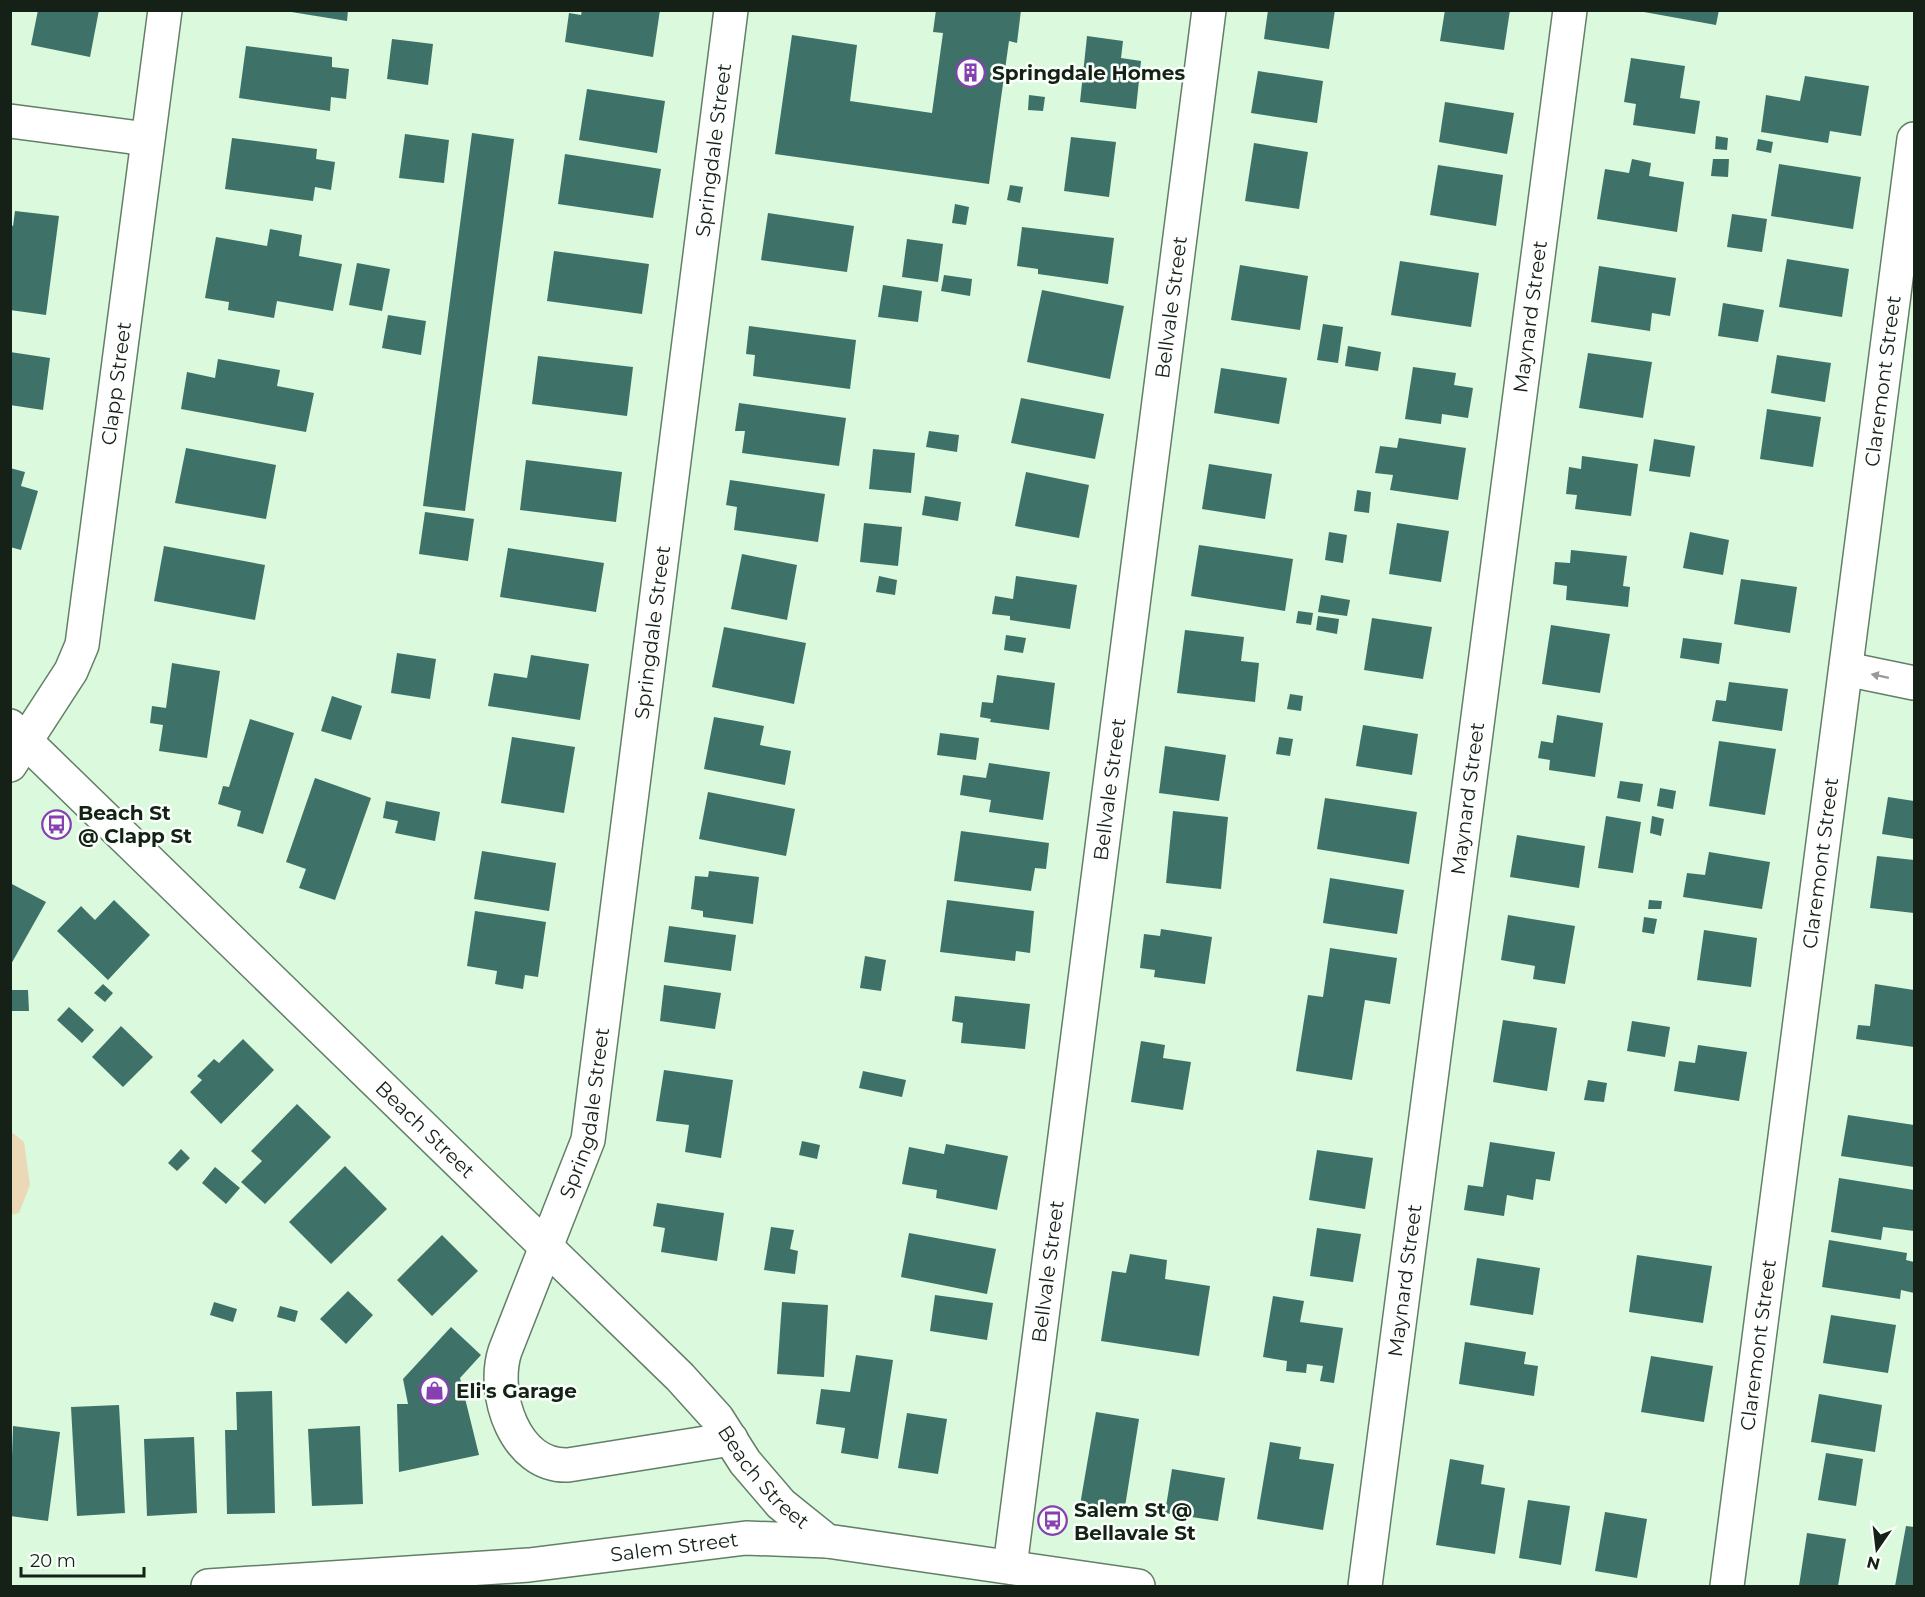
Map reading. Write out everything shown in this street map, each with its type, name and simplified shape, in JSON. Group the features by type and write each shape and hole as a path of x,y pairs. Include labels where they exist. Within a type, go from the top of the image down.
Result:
{"street":[{"name":"Clapp Street","path":"15,744 71,671 82,645 165,10"},
{"name":"Springdale Street","path":"730,1439 568,1465 545,1463 527,1449 503,1402 500,1376 506,1351 548,1248 588,1140 731,10"},
{"name":"Bellvale Street","path":"1010,1567 1209,10"},
{"name":"Maynard Street","path":"1365,1587 1570,10"},
{"path":"10,121 147,139"},
{"name":"Claremont Street","path":"1727,1587 1914,140"},
{"path":"1846,669 1914,683"},
{"name":"Beach Street","path":"15,744 548,1248 680,1377 717,1418 745,1461 782,1504 827,1541"},
{"name":"Salem Street","path":"208,1587 529,1565 746,1538 827,1541 1138,1587"}],"shaded area":[{"path":"10,1131 24,1142 30,1185 19,1213 11,1215"}],"building":[{"path":"38,10 99,10 90,57 31,45"},
{"path":"279,10 348,10 347,21"},
{"path":"582,10 660,10 653,57 565,42 569,13 581,15"},
{"name":"Springdale Homes","path":"936,10 1021,10 1017,43 1009,41 989,184 775,154 792,35 857,45 850,101 932,113 943,33 933,32"},
{"path":"1268,10 1335,10 1329,49 1264,39"},
{"path":"1445,10 1510,10 1504,50 1440,41"},
{"path":"1633,10 1719,10 1716,25"},
{"path":"1087,36 1123,41 1121,58 1141,61 1136,109 1080,102"},
{"path":"392,39 433,44 428,85 387,79"},
{"path":"246,46 332,57 332,67 349,69 346,99 331,97 330,111 239,98"},
{"path":"1631,58 1685,66 1680,98 1700,101 1695,134 1633,125 1636,104 1624,102"},
{"path":"1258,71 1323,81 1317,123 1251,113"},
{"path":"1805,76 1869,86 1861,136 1830,131 1828,143 1761,132 1766,95 1800,101"},
{"path":"587,89 665,101 657,153 579,140"},
{"path":"1029,95 1045,97 1043,111 1028,110"},
{"path":"1445,102 1514,113 1507,154 1439,142"},
{"path":"472,133 514,139 465,511 423,506"},
{"path":"405,134 449,140 444,183 399,178"},
{"path":"1716,136 1728,138 1727,150 1715,149"},
{"path":"1071,137 1116,142 1109,197 1064,191"},
{"path":"232,138 317,149 316,159 335,162 331,190 315,187 313,201 225,189"},
{"path":"1758,139 1773,142 1771,153 1756,150"},
{"path":"1254,143 1308,152 1299,209 1245,201"},
{"path":"565,154 661,169 653,218 558,204"},
{"path":"1632,159 1651,163 1649,176 1684,182 1677,232 1597,219 1605,169 1629,173"},
{"path":"1713,159 1729,159 1728,177 1711,176"},
{"path":"1779,164 1861,177 1853,229 1771,216"},
{"path":"1438,165 1503,175 1496,226 1430,215"},
{"path":"1010,185 1023,187 1020,203 1007,200"},
{"path":"955,204 969,207 966,225 952,223"},
{"path":"15,211 59,216 46,315 10,310 10,225 13,226"},
{"path":"768,213 854,226 847,272 761,260"},
{"path":"1732,214 1767,219 1762,252 1727,247"},
{"path":"1022,227 1114,238 1108,284 1038,274 1038,269 1017,266"},
{"path":"270,229 302,235 299,256 342,264 333,311 277,301 274,318 228,310 229,302 205,298 216,237 267,246"},
{"path":"907,239 943,244 938,282 902,277"},
{"path":"554,251 649,264 642,314 547,301"},
{"path":"1787,259 1849,269 1842,317 1779,307"},
{"path":"1400,261 1479,273 1471,327 1391,315"},
{"path":"357,263 390,269 382,311 349,305"},
{"path":"1240,265 1308,276 1300,330 1231,320"},
{"path":"1599,266 1676,278 1670,316 1652,313 1650,331 1591,322"},
{"path":"944,275 972,279 970,296 941,291"},
{"path":"883,285 922,291 918,322 878,317"},
{"path":"1042,290 1124,306 1110,379 1027,362"},
{"path":"1723,303 1764,310 1758,342 1718,336"},
{"path":"388,315 426,321 421,355 382,348"},
{"path":"1323,324 1343,327 1338,363 1317,360"},
{"path":"749,326 856,340 850,389 753,376 755,355 746,354"},
{"path":"1348,346 1381,352 1378,371 1345,366"},
{"path":"10,352 50,358 43,410 10,405"},
{"path":"1588,353 1652,362 1643,418 1579,408"},
{"path":"1777,355 1831,363 1825,402 1771,393"},
{"path":"538,356 633,367 627,416 532,404"},
{"path":"218,359 280,370 277,386 314,393 306,432 181,409 187,372 215,378"},
{"path":"1413,367 1456,373 1454,385 1473,388 1468,418 1442,414 1441,424 1405,419"},
{"path":"1221,368 1287,378 1279,424 1214,413"},
{"path":"1021,398 1104,414 1095,459 1011,443"},
{"path":"739,403 846,418 839,466 742,453 745,431 735,431"},
{"path":"1767,409 1821,417 1813,467 1760,459"},
{"path":"929,431 959,435 957,452 926,447"},
{"path":"1399,438 1466,448 1458,500 1390,490 1393,475 1375,473 1380,446 1397,448"},
{"path":"1654,439 1695,446 1690,477 1649,471"},
{"path":"186,448 276,465 266,519 175,503"},
{"path":"873,449 915,453 911,493 869,489"},
{"path":"1582,456 1638,464 1631,516 1575,509 1577,495 1566,494 1569,467 1581,469"},
{"path":"526,460 622,472 616,522 520,510"},
{"path":"1209,464 1272,474 1265,519 1202,509"},
{"path":"10,468 25,472 21,486 38,491 21,550 10,547"},
{"path":"1026,472 1089,485 1079,538 1015,526"},
{"path":"730,480 825,494 818,542 734,530 737,507 726,505"},
{"path":"1357,490 1371,492 1369,513 1354,511"},
{"path":"925,496 961,502 958,521 922,515"},
{"path":"425,512 474,519 468,561 419,554"},
{"path":"864,523 902,527 898,566 860,562"},
{"path":"1397,523 1449,531 1441,582 1389,574"},
{"path":"1329,532 1347,535 1343,563 1325,560"},
{"path":"1690,532 1729,540 1723,575 1683,568"},
{"path":"1199,545 1293,559 1285,611 1191,596"},
{"path":"164,546 265,565 255,620 154,601"},
{"path":"508,548 604,563 596,612 500,597"},
{"path":"1571,550 1627,556 1623,586 1630,587 1628,607 1566,600 1567,586 1553,584 1555,562 1570,563"},
{"path":"742,554 797,565 787,620 731,609"},
{"path":"879,576 897,580 895,595 876,592"},
{"path":"1016,576 1077,585 1070,629 1010,620 1010,616 992,614 995,596 1013,599"},
{"path":"1741,579 1797,587 1790,633 1734,624"},
{"path":"1321,595 1350,600 1347,616 1318,612"},
{"path":"1298,611 1313,613 1311,625 1296,623"},
{"path":"1318,616 1339,619 1337,634 1316,630"},
{"path":"1372,618 1432,627 1423,679 1364,670"},
{"path":"1551,625 1610,634 1600,693 1542,684"},
{"path":"724,627 806,643 794,704 712,687"},
{"path":"1185,630 1244,637 1241,661 1259,663 1255,702 1177,693"},
{"path":"1006,635 1026,638 1023,653 1004,650"},
{"path":"1683,638 1722,643 1719,664 1680,658"},
{"path":"397,653 436,659 430,699 391,693"},
{"path":"531,655 589,664 580,720 488,706 494,673 527,678"},
{"path":"172,663 220,671 207,758 159,751 163,725 150,723 152,706 166,708"},
{"path":"997,675 1055,683 1049,730 990,722 991,719 980,717 982,702 993,703"},
{"path":"1729,682 1788,689 1782,731 1712,721 1716,700 1726,701"},
{"path":"1290,694 1303,696 1301,711 1287,709"},
{"path":"332,696 362,706 351,740 321,731"},
{"path":"1557,715 1603,723 1595,777 1549,770 1550,760 1538,758 1541,741 1553,743"},
{"path":"714,717 764,726 760,745 791,751 785,785 704,769"},
{"path":"250,719 294,733 263,834 237,826 241,811 218,804 223,786 229,787"},
{"path":"1363,725 1418,734 1412,775 1356,766"},
{"path":"940,733 979,738 976,760 937,755"},
{"path":"512,737 575,747 564,813 501,803"},
{"path":"1279,737 1293,739 1290,756 1276,754"},
{"path":"1719,741 1776,749 1765,815 1709,806"},
{"path":"1165,746 1226,755 1219,801 1159,793"},
{"path":"989,763 1050,772 1043,820 989,812 991,800 960,795 963,775 986,778"},
{"path":"315,778 371,798 335,900 299,888 306,869 286,862"},
{"path":"1620,781 1643,784 1640,802 1617,798"},
{"path":"1660,788 1676,791 1673,809 1657,806"},
{"path":"708,792 795,809 786,856 699,839"},
{"path":"1888,797 1914,801 1914,839 1882,834"},
{"path":"1325,798 1417,812 1409,864 1317,849"},
{"path":"386,801 440,812 435,841 395,833 398,821 383,818"},
{"path":"1173,811 1228,817 1221,889 1166,883"},
{"path":"1606,816 1641,822 1633,873 1598,868"},
{"path":"1652,816 1664,819 1661,836 1650,833"},
{"path":"961,831 1049,843 1046,869 1035,868 1031,891 954,881"},
{"path":"1517,835 1585,846 1579,888 1510,877"},
{"path":"482,851 556,863 549,911 474,899"},
{"path":"1709,852 1770,862 1762,909 1683,897 1687,873 1705,875"},
{"path":"1877,856 1914,860 1914,913 1870,908"},
{"path":"709,871 759,877 753,924 703,917 703,911 691,909 695,876 708,877"},
{"path":"1330,878 1404,890 1397,934 1323,923"},
{"path":"10,883 46,902 10,966"},
{"path":"114,900 150,935 108,980 57,931 81,906 95,920"},
{"path":"947,900 1034,911 1030,953 1016,951 1015,961 940,952"},
{"path":"1649,900 1662,901 1661,909 1648,909"},
{"path":"475,911 546,922 538,977 525,975 523,989 495,984 497,971 467,966"},
{"path":"1508,915 1575,926 1565,984 1533,979 1535,966 1501,960"},
{"path":"1644,917 1657,919 1654,934 1642,932"},
{"path":"669,926 736,935 731,971 664,962"},
{"path":"1161,929 1212,937 1205,984 1154,977 1155,970 1140,968 1144,934 1160,936"},
{"path":"1704,930 1757,938 1751,987 1697,980"},
{"path":"1330,948 1397,958 1390,1004 1365,1000 1352,1080 1296,1071 1308,995 1323,997"},
{"path":"865,956 886,960 881,991 860,988"},
{"path":"103,984 113,993 105,1002 94,993"},
{"path":"1875,984 1914,990 1914,1047 1856,1039 1858,1025 1870,1026"},
{"path":"664,985 721,993 715,1029 660,1021"},
{"path":"10,990 28,990 29,1011 10,1011"},
{"path":"955,996 1030,1004 1025,1049 961,1043 963,1023 952,1021"},
{"path":"69,1007 94,1030 82,1043 57,1020"},
{"path":"1503,1020 1557,1028 1547,1091 1493,1082"},
{"path":"1632,1021 1670,1027 1665,1057 1627,1051"},
{"path":"121,1026 153,1057 123,1087 92,1057"},
{"path":"243,1039 274,1070 221,1124 190,1092 202,1080 197,1076 214,1059 219,1063"},
{"path":"1141,1041 1165,1045 1163,1058 1191,1062 1183,1110 1131,1102"},
{"path":"1698,1045 1747,1052 1739,1101 1674,1091 1679,1061 1695,1063"},
{"path":"664,1070 733,1080 721,1158 685,1152 689,1125 656,1121"},
{"path":"863,1071 906,1080 902,1097 859,1088"},
{"path":"1588,1080 1607,1083 1604,1102 1584,1100"},
{"path":"297,1104 331,1137 265,1204 241,1182 262,1161 251,1151"},
{"path":"1848,1115 1914,1125 1914,1167 1841,1156"},
{"path":"802,1141 820,1145 817,1159 799,1155"},
{"path":"1490,1142 1555,1152 1550,1181 1536,1179 1533,1200 1507,1195 1504,1216 1464,1210 1468,1185 1483,1187"},
{"path":"946,1144 1008,1156 997,1210 936,1198 937,1190 902,1184 909,1147 944,1154"},
{"path":"181,1149 190,1158 177,1171 168,1163"},
{"path":"1317,1150 1373,1158 1365,1209 1309,1200"},
{"path":"345,1166 387,1209 331,1264 289,1222"},
{"path":"215,1167 240,1188 226,1204 202,1183"},
{"path":"1839,1178 1914,1190 1914,1231 1883,1227 1881,1240 1831,1232"},
{"path":"657,1203 724,1213 717,1261 661,1252 665,1228 653,1226"},
{"path":"771,1227 794,1230 790,1249 798,1251 795,1274 764,1270"},
{"path":"1317,1228 1361,1234 1353,1282 1310,1276"},
{"path":"909,1233 996,1249 987,1294 901,1277"},
{"path":"442,1235 478,1271 432,1316 397,1280"},
{"path":"1829,1240 1907,1253 1906,1260 1914,1262 1914,1293 1901,1290 1900,1299 1822,1287"},
{"path":"1130,1254 1167,1260 1165,1279 1210,1286 1199,1356 1101,1341 1112,1271 1126,1273"},
{"path":"1637,1255 1712,1266 1703,1323 1629,1312"},
{"path":"1477,1258 1540,1268 1533,1315 1470,1305"},
{"path":"348,1291 373,1315 346,1344 320,1319"},
{"path":"935,1295 993,1303 987,1340 930,1331"},
{"path":"1273,1296 1304,1301 1300,1322 1343,1328 1334,1383 1320,1381 1323,1366 1307,1364 1306,1373 1286,1371 1287,1361 1263,1357"},
{"path":"214,1302 237,1309 233,1322 210,1315"},
{"path":"782,1302 828,1305 824,1377 777,1374"},
{"path":"280,1306 298,1311 295,1322 277,1317"},
{"path":"1831,1315 1896,1325 1888,1373 1823,1363"},
{"name":"Eli's Garage","path":"451,1327 481,1355 460,1378 479,1455 399,1472 397,1404 408,1404 403,1379"},
{"path":"1465,1342 1526,1352 1524,1364 1538,1366 1534,1396 1459,1384"},
{"path":"856,1355 893,1360 878,1459 841,1453 845,1428 816,1424 821,1389 850,1392"},
{"path":"1651,1356 1713,1366 1704,1422 1641,1412"},
{"path":"272,1391 275,1513 227,1514 225,1430 237,1430 236,1392"},
{"path":"1819,1394 1882,1405 1875,1452 1811,1442"},
{"path":"119,1405 125,1513 77,1516 71,1407"},
{"path":"1096,1412 1139,1419 1124,1513 1080,1505"},
{"path":"907,1413 947,1419 938,1474 898,1468"},
{"path":"13,1426 60,1432 48,1521 10,1516"},
{"path":"360,1426 363,1504 312,1506 308,1429"},
{"path":"194,1437 197,1513 147,1516 144,1439"},
{"path":"1270,1442 1301,1447 1299,1459 1334,1464 1323,1530 1257,1519"},
{"path":"1826,1453 1863,1459 1856,1506 1818,1500"},
{"path":"1450,1459 1484,1465 1481,1484 1505,1488 1495,1554 1436,1545"},
{"path":"1172,1469 1225,1478 1218,1521 1165,1513"},
{"path":"1528,1500 1570,1506 1561,1565 1519,1558"},
{"path":"1605,1512 1647,1519 1637,1578 1595,1571"},
{"path":"1906,1526 1914,1527 1914,1586 1895,1586"},
{"path":"1807,1533 1846,1539 1838,1586 1799,1586"}],"place":[{"name":"Springdale Homes","path":"971,73"},
{"name":"Beach St @ Clapp St","path":"57,824"},
{"name":"Eli's Garage","path":"435,1391"},
{"name":"Salem St @ Bellavale St","path":"1053,1521"}]}
